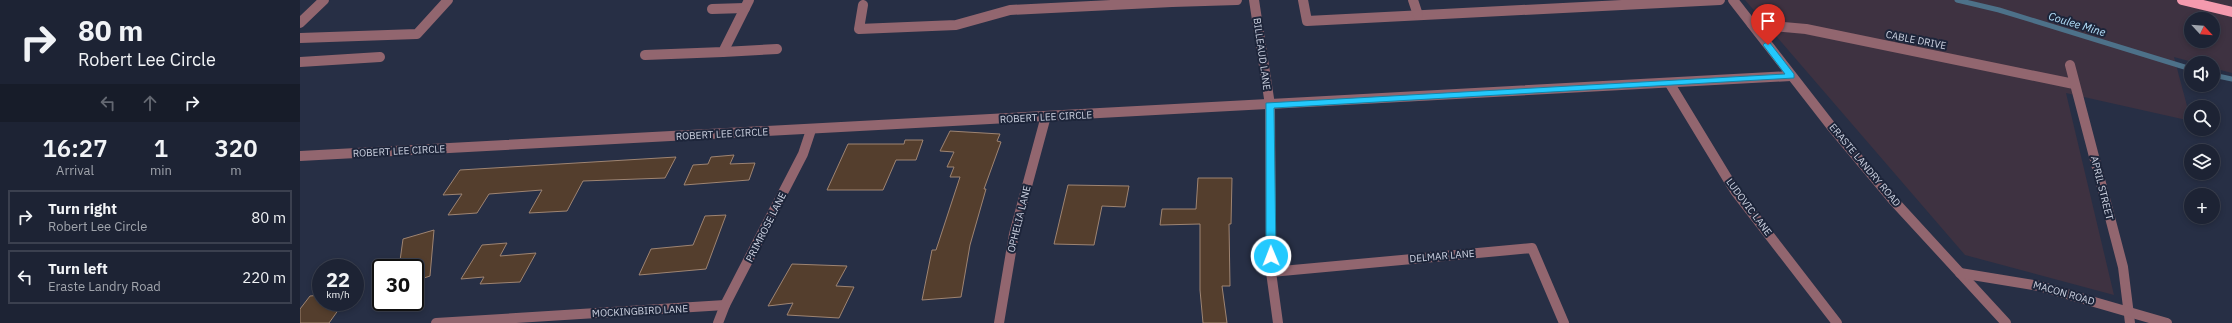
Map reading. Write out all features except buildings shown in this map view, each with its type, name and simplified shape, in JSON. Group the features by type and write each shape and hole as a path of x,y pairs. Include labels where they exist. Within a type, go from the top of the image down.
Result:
{"main road":[{"path":"2182,0 2232,12"}],"street":[{"path":"300,23 324,0"},
{"path":"300,38 417,34 448,0"},
{"path":"863,5 859,29 956,25 1010,10 1172,1 1237,0"},
{"name":"BILLEAUD LANE","path":"1254,0 1270,105 1271,272 1278,323"},
{"path":"1303,0 1307,21 1575,4 1720,0"},
{"path":"1413,0 1418,15"},
{"name":"ERASTE LANDRY ROAD","path":"1733,0 1791,76 1893,200 2006,323"},
{"path":"712,9 747,4"},
{"path":"723,52 747,4"},
{"name":"CABLE DRIVE","path":"1752,24 1806,29 2074,84"},
{"path":"645,55 777,49"},
{"path":"300,62 380,57"},
{"name":"APRIL STREET","path":"2070,65 2123,267 2129,317"},
{"name":"ROBERT LEE CIRCLE","path":"300,156 1670,84 1791,76"},
{"name":"LUDOVIC LANE","path":"1670,84 1736,192 1837,323"},
{"name":"OPHELIA LANE","path":"999,323 1014,234 1046,116"},
{"name":"PRIMROSE LANE","path":"718,323 725,305 803,154 811,130"},
{"name":"DELMAR LANE","path":"1271,272 1532,248 1564,323"},
{"name":"MACON ROAD","path":"1960,272 1997,276 2029,283 2129,317 2167,323"},
{"name":"MOCKINGBIRD LANE","path":"436,323 725,305"}],"shaded area":[{"path":"1745,0 2232,0 2232,73 2220,70 2220,56 2184,56 2184,60 2174,57 2185,100 2184,100 2184,119 2066,93 2114,295 1965,255"}],"waterway":[{"name":"Coulee Mine","path":"1957,0 1999,10 2184,67"},
{"name":"Coulee Mine","path":"2220,76 2232,79"}],"route":[{"path":"1271,256 1270,105 1670,84 1791,76 1768,45"}]}
